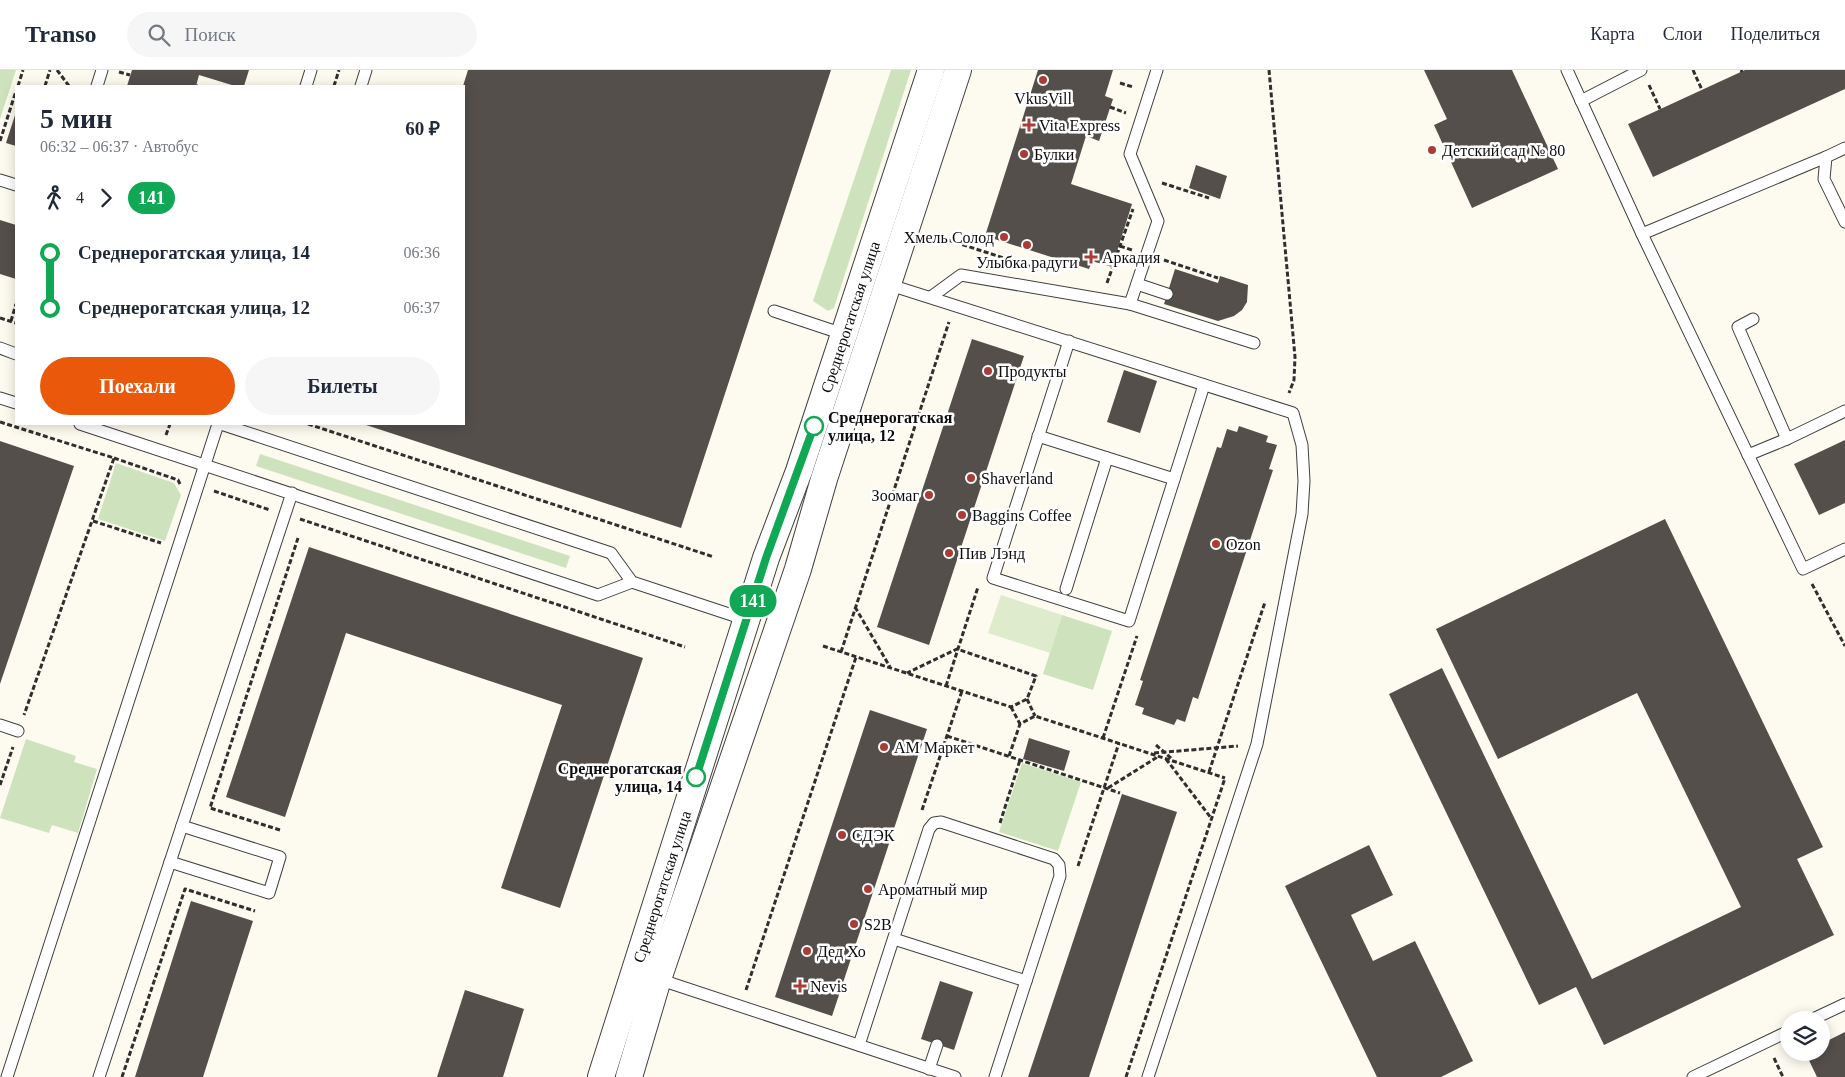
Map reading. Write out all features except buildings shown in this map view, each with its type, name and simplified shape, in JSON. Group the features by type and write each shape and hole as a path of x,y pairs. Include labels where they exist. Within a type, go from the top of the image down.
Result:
{"street":[{"name":"Среднерогатская улица","path":"629,1077 646,976 747,620 766,558 799,471 856,338 875,280 931,70"},
{"name":"Среднерогатская улица","path":"875,280 958,70"},
{"name":"Среднерогатская улица","path":"600,1077 646,976 784,612 824,479 856,338"}],"lane":[{"path":"97,85 102,70"},
{"path":"306,85 311,70"},
{"path":"361,85 366,70"},
{"path":"1130,304 1158,221 1130,154 1157,70"},
{"path":"1567,70 1642,234 1803,568 1845,548"},
{"path":"1581,101 1644,74"},
{"path":"1642,234 1845,148"},
{"path":"1826,157 1824,179 1845,222"},
{"path":"0,180 15,185"},
{"path":"931,297 961,275 1130,304 1254,343"},
{"path":"875,280 1069,341 1139,370 1204,385 1293,413 1302,445 1304,481 1302,514 1257,744 1148,1077"},
{"path":"1137,284 1167,294"},
{"path":"774,311 856,338"},
{"path":"1753,319 1738,327 1787,439"},
{"path":"1069,341 993,578 1129,621 1204,385"},
{"path":"0,348 15,354"},
{"path":"0,398 15,403"},
{"path":"1748,455 1787,439 1845,411"},
{"path":"83,425 598,595 632,582"},
{"path":"7,1077 219,425"},
{"path":"227,425 243,427 611,554 632,582 747,620"},
{"path":"1038,436 1174,479"},
{"path":"1066,589 1107,458"},
{"path":"99,1077 292,493"},
{"path":"0,725 18,732"},
{"path":"859,1045 929,829 934,824 941,822 1054,859 1059,865 1060,876 995,1077"},
{"path":"170,862 268,893 280,857 182,826"},
{"path":"894,938 1026,981"},
{"path":"646,976 955,1077"},
{"path":"1830,1011 1845,1004"},
{"path":"1693,1077 1780,1035"},
{"path":"930,1069 937,1045"}],"path":[{"path":"18,85 23,70"},
{"path":"45,85 50,70"},
{"path":"57,70 68,85"},
{"path":"114,70 130,75"},
{"path":"334,85 339,70"},
{"path":"1269,70 1295,357 1294,380 1286,400"},
{"path":"1692,70 1702,90"},
{"path":"1644,74 1660,109"},
{"path":"1120,83 1136,88"},
{"path":"0,141 15,94"},
{"path":"1124,122 1130,105"},
{"path":"1110,107 1127,113"},
{"path":"1100,284 1105,284 1109,281 1134,205"},
{"path":"948,240 1047,271"},
{"path":"1120,246 1218,278"},
{"path":"841,652 954,305"},
{"path":"11,321 15,307"},
{"path":"0,318 15,323"},
{"path":"0,422 178,480 181,488"},
{"path":"311,425 714,557"},
{"path":"0,785 114,458"},
{"path":"237,499 685,647"},
{"path":"93,521 167,545"},
{"path":"280,830 210,808 301,530"},
{"path":"1803,568 1845,646"},
{"path":"1208,772 1268,594"},
{"path":"855,607 891,668"},
{"path":"1103,738 1137,636"},
{"path":"823,646 1011,707 1020,724"},
{"path":"907,673 957,649 1036,676 1027,699 1011,707"},
{"path":"745,993 856,657"},
{"path":"1027,699 1035,716"},
{"path":"1009,756 1020,724 1035,716 1245,784"},
{"path":"947,736 1120,793"},
{"path":"1151,753 1216,749 1257,744"},
{"path":"1156,745 1174,761"},
{"path":"1108,789 1159,756"},
{"path":"1165,758 1212,818"},
{"path":"995,839 1020,760"},
{"path":"1126,1077 1225,778"},
{"path":"122,1077 185,890 255,911"}],"green space":[{"path":"0,70 16,70 0,119"},
{"path":"891,70 911,70 834,308 828,311 813,301"},
{"path":"260,454 570,556 566,568 256,466"},
{"path":"116,463 174,483 181,495 165,541 98,519"},
{"path":"1001,595 1062,615 1050,653 988,633"},
{"path":"1062,615 1112,631 1093,690 1043,674"},
{"path":"26,739 76,756 74,762 97,769 78,833 52,825 49,833 0,818"},
{"path":"1022,763 1081,782 1058,851 999,832"}],"bus line":[{"name":"141","path":"696,777 766,558 814,426"}],"place":[{"name":"VkusVill","path":"1043,80"},
{"name":"Vita Express","path":"1029,125"},
{"name":"Детский сад № 80","path":"1432,150"},
{"name":"Булки","path":"1024,154"},
{"name":"Хмель Солод","path":"1004,237"},
{"name":"Улыбка радуги","path":"1027,245"},
{"name":"Аркадия","path":"1091,257"},
{"name":"Продукты","path":"988,371"},
{"name":"Среднерогатская улица, 12","path":"814,426"},
{"name":"Shaverland","path":"971,478"},
{"name":"Зоомаг","path":"929,495"},
{"name":"Baggins Coffee","path":"962,515"},
{"name":"Ozon","path":"1216,544"},
{"name":"Пив Лэнд","path":"949,553"},
{"name":"АМ Маркет","path":"884,747"},
{"name":"Среднерогатская улица, 14","path":"696,777"},
{"name":"СДЭК","path":"842,835"},
{"name":"Ароматный мир","path":"868,889"},
{"name":"S2B","path":"854,924"},
{"name":"Дед Хо","path":"807,951"},
{"name":"Nevis","path":"800,986"}]}
